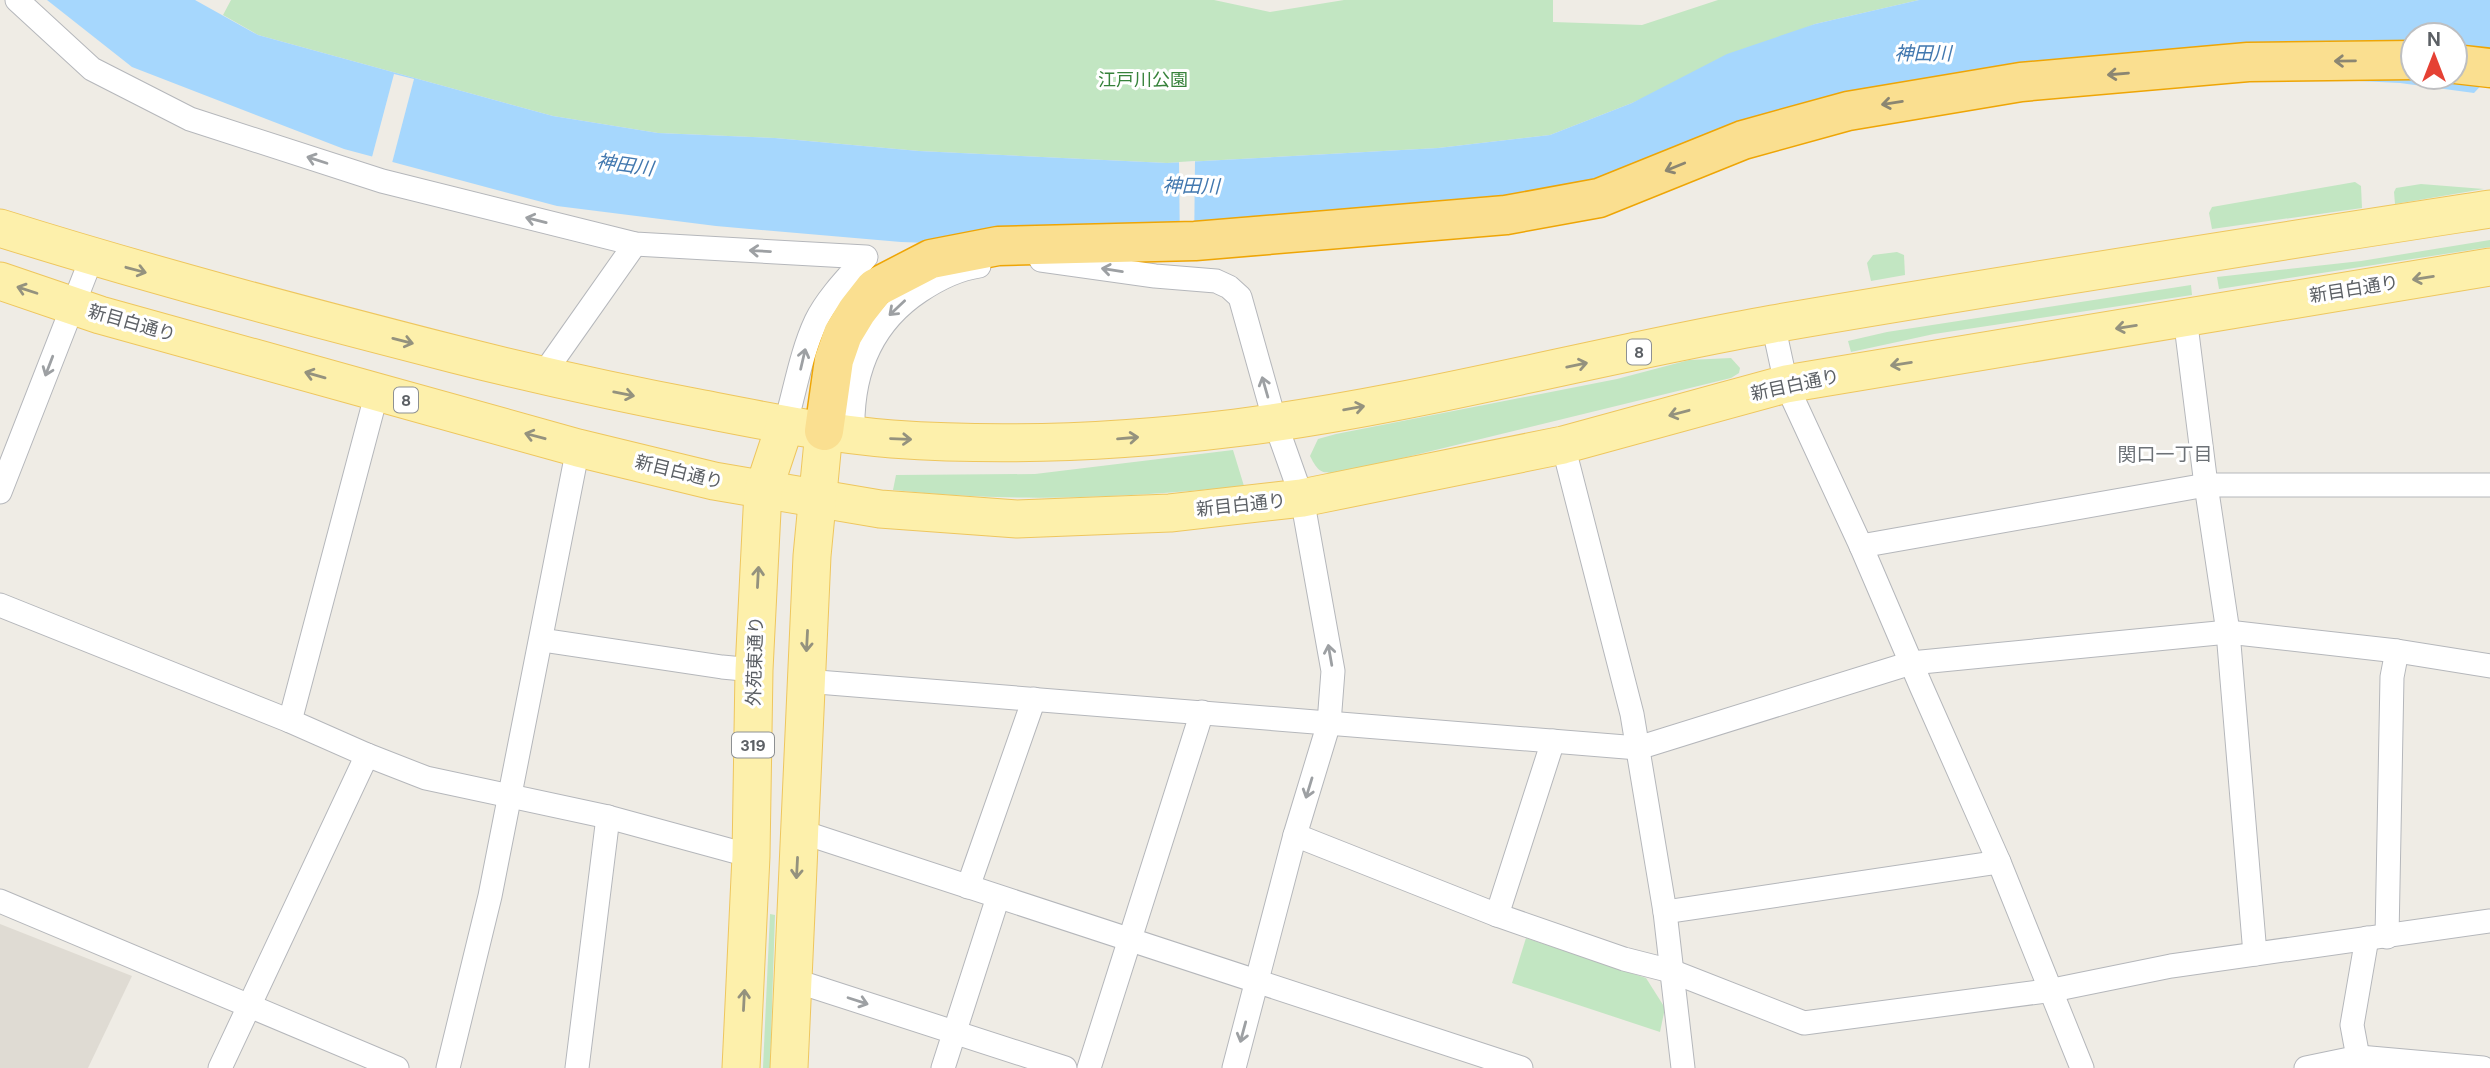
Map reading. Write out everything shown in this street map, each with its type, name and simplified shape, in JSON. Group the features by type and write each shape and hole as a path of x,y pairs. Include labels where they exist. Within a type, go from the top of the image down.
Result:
{"highway":[{"path":"839,433 834,360 843,334 875,288 931,259 998,246 1195,241 1506,215 1600,198 1744,139 1848,111 2021,82 2248,62 2399,60"},
{"path":"2469,66 2490,68"}],"main road":[{"name":"8","path":"0,228 92,257 542,376 785,425 890,439 1091,442 1275,422 1429,395 1773,324 2490,209"},
{"name":"新目白通り","path":"0,281 73,306 377,392 578,447 763,491 893,510 1017,519 1170,513 1301,499 1563,444 1786,384 2490,267"},
{"name":"外苑東通り","path":"741,1068 751,856 754,670 763,491 785,425"},
{"path":"789,1068 805,681 816,499 839,433"}],"street":[{"path":"17,0 92,69 190,119 382,181 635,244 866,257 817,319 807,344 785,425"},
{"path":"542,376 635,244"},
{"path":"0,492 6,460 92,257"},
{"path":"839,433 852,413 861,366 870,342 885,320 904,301 933,282 966,268 1044,260 1155,276 1216,281 1229,287 1240,297 1275,422 1301,499 1333,671 1329,723 1295,835 1234,1068"},
{"path":"2185,317 2228,632 2255,954"},
{"path":"1773,324 1786,384 1861,546 1999,862 2053,990 2082,1068"},
{"path":"290,721 377,392"},
{"path":"1563,444 1632,714 1665,912 1683,1068"},
{"path":"448,1068 490,896 578,447"},
{"path":"1861,546 2206,485 2490,485"},
{"path":"0,605 426,778 608,817 751,856"},
{"path":"805,681 1638,748 1911,663 2228,632 2490,666"},
{"path":"542,640 754,670"},
{"path":"2360,1063 2352,1025 2377,938 2392,677 2397,652"},
{"path":"968,887 1034,699"},
{"path":"1089,1068 1202,712"},
{"path":"1497,915 1553,741"},
{"path":"220,1068 367,755"},
{"path":"577,1068 608,817"},
{"path":"799,831 1521,1068"},
{"path":"1295,835 1497,915 1624,959 1671,971 1804,1023 2053,990 2171,966 2490,921"},
{"path":"1665,912 1999,862"},
{"path":"943,1068 998,897"},
{"path":"0,901 397,1068"},
{"path":"793,980 1065,1068"},
{"path":"2306,1068 2360,1063 2483,1068"}],"shaded area":[{"path":"0,924 132,976 88,1068 0,1068"}],"green space":[{"name":"江戸川公園","path":"231,0 1214,0 1270,12 1344,0 1553,0 1553,22 1642,25 1718,0 1919,0 1815,24 1632,103 1550,135 1438,148 1167,163 919,151 775,138 658,133 553,116 258,35 223,15"},
{"path":"2355,182 2361,186 2362,208 2212,229 2209,213 2212,207"},
{"path":"2421,184 2484,189 2395,204 2396,188"},
{"path":"2490,240 2490,247 2219,289 2217,277 2361,261"},
{"path":"1897,252 1904,255 1905,275 1871,281 1867,263 1873,255"},
{"path":"2191,285 2192,295 1934,334 1851,352 1848,341 1887,332"},
{"path":"1731,358 1740,368 1739,373 1731,378 1341,473 1322,471 1310,456 1318,439 1336,434 1617,379 1689,360"},
{"path":"1233,450 1244,486 1157,494 1024,498 893,490 896,475 1035,474"},
{"path":"770,914 775,915 770,1068 763,1068"},
{"path":"1526,938 1646,978 1665,1008 1660,1032 1512,983"}],"water":[{"name":"神田川","path":"47,0 195,0 258,35 553,116 658,133 775,138 919,151 1167,163 1438,148 1550,135 1632,103 1727,54 1815,24 1919,0 2490,0 2490,76 2474,93 2459,91 2469,91 2469,21 2399,21 2399,83 2318,79 2073,89 1906,109 1707,167 1199,252 901,242 716,226 557,206 344,149 132,67"}],"pier":[{"path":"394,74 414,79 392,163 372,157"},
{"path":"1195,161 1194,252 1180,251 1179,162"}],"district":[{"name":"関口一丁目","path":"2165,454"}]}
